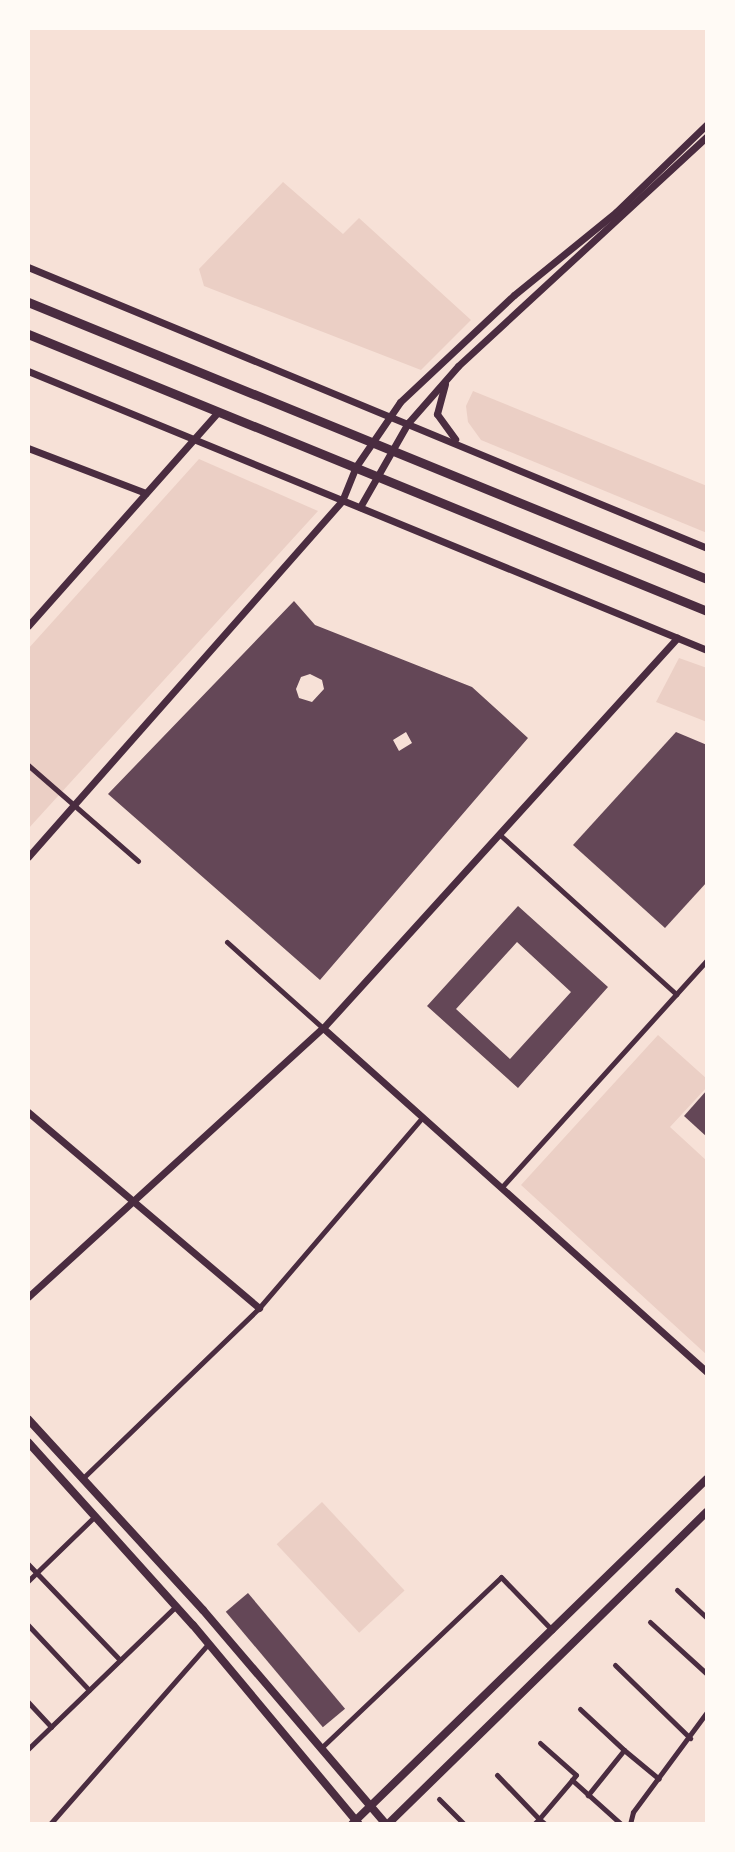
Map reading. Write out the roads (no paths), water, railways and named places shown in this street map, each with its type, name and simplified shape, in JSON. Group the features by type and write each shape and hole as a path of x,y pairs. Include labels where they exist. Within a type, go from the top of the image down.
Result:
{"highway":[{"path":"28,302 707,579"},
{"path":"28,334 707,611"}],"main road":[{"path":"28,857 342,501 355,468 389,415 468,336 578,246 707,124"},
{"path":"360,507 408,423 449,377 499,325 641,202 707,136"},
{"path":"28,267 707,548"},
{"path":"28,371 707,650"},
{"path":"449,377 437,414 460,444"},
{"path":"28,626 218,412"},
{"path":"28,448 146,493"},
{"path":"28,1297 323,1028 677,638"},
{"path":"323,1028 707,1372"},
{"path":"28,1112 130,1203 259,1308"},
{"path":"28,1419 387,1824 707,1512"},
{"path":"28,1442 176,1606 356,1823 707,1479"}],"street":[{"path":"28,765 138,861"},
{"path":"499,834 676,994"},
{"path":"227,942 323,1028"},
{"path":"501,1188 707,960"},
{"path":"83,1478 259,1308 422,1118"},
{"path":"28,1581 96,1515"},
{"path":"28,1564 120,1660"},
{"path":"321,1748 501,1577 552,1630"},
{"path":"677,1590 707,1618"},
{"path":"28,1749 176,1606"},
{"path":"650,1622 707,1674"},
{"path":"28,1625 89,1690"},
{"path":"50,1824 208,1644"},
{"path":"615,1665 690,1738"},
{"path":"28,1702 51,1727"},
{"path":"580,1709 659,1779"},
{"path":"630,1824 707,1712"},
{"path":"536,1822 576,1775 540,1743"},
{"path":"588,1795 624,1750"},
{"path":"497,1775 536,1822 545,1824"},
{"path":"572,1780 621,1824"},
{"path":"439,1799 464,1824"}]}
